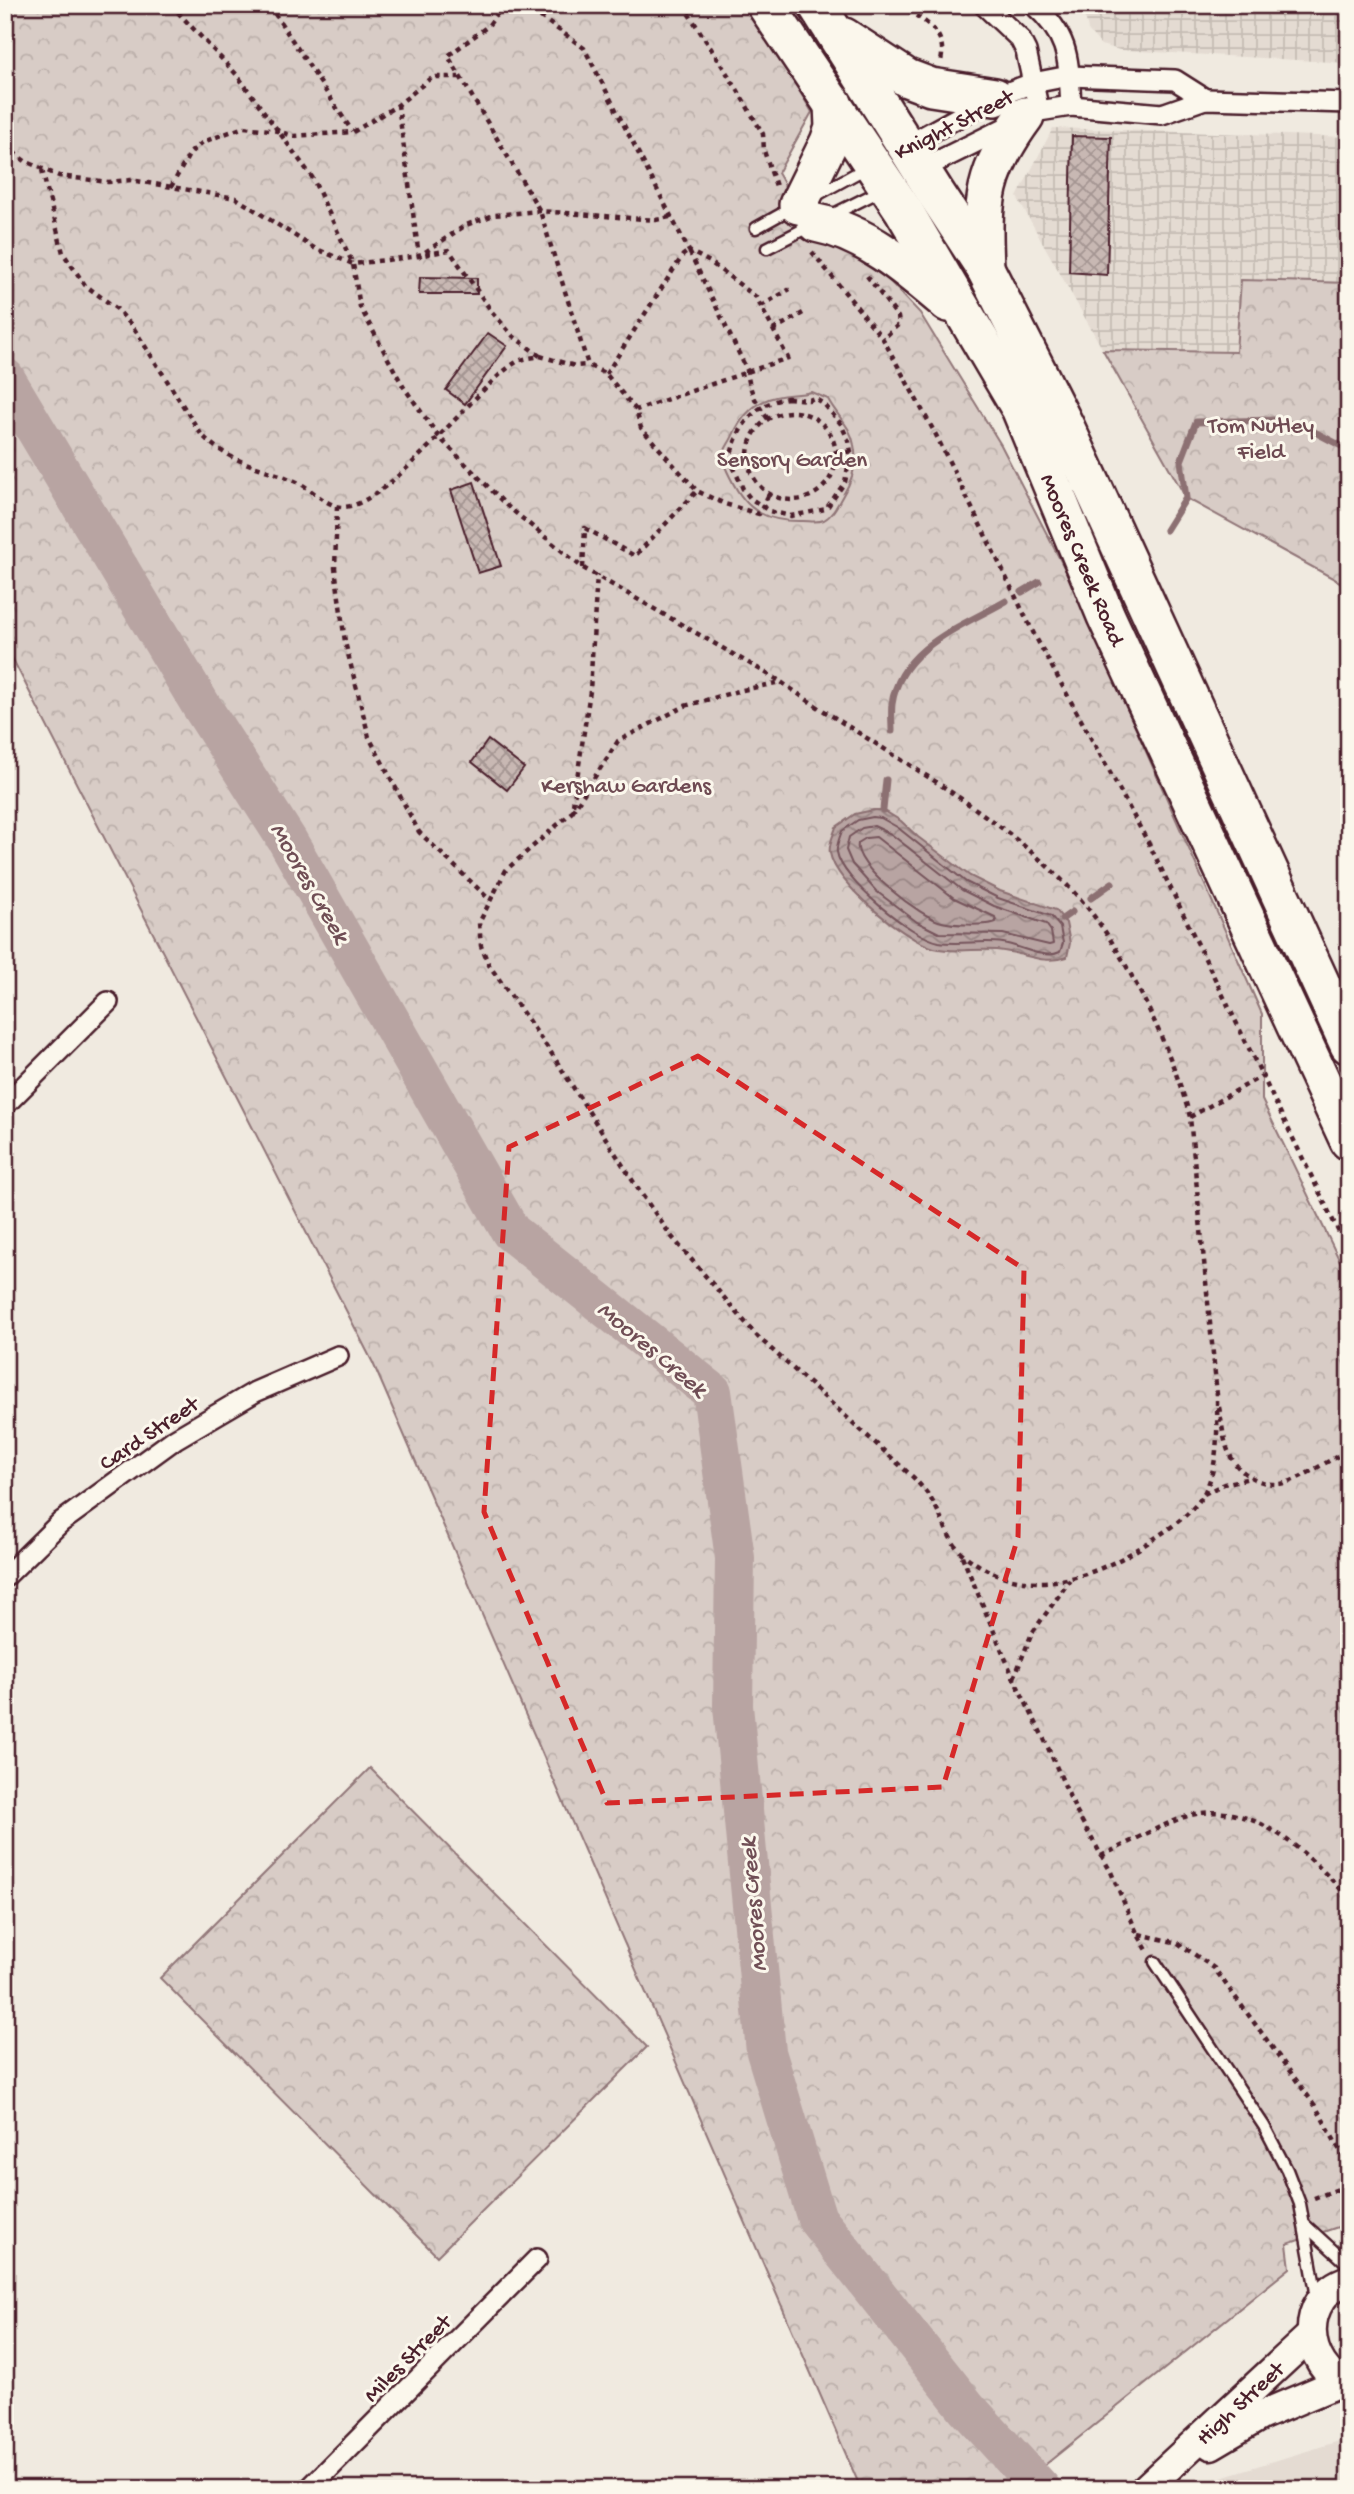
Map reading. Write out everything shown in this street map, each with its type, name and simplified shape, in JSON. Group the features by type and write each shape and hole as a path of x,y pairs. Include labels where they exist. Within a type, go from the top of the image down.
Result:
{"highway":[{"name":"Moores Creek Road","path":"766,5 881,176 1020,408 1106,616 1349,1142"},
{"path":"826,18 906,78 930,87 1023,102 990,174 986,190 983,228 985,268"},
{"name":"Moores Creek Road","path":"826,18 985,268 1070,436 1349,1045"},
{"path":"833,103 834,128 801,218 840,227 867,242 922,280 968,319"},
{"name":"Knight Street","path":"881,176 914,158"}],"main road":[{"path":"1311,2334 1318,2304 1329,2290 1349,2280"},
{"name":"High Street","path":"1311,2334 1315,2354 1325,2370 1344,2384"},
{"name":"High Street","path":"1145,2489 1311,2334"},
{"name":"High Street","path":"1167,2470 1262,2415 1344,2384"}],"street":[{"name":"Knight Street","path":"984,5 1020,39 1026,51 1023,102"},
{"path":"1034,5 1056,29 1066,50 1072,106"},
{"name":"Knight Street","path":"914,158 1069,76 1175,80 1205,99"},
{"name":"Knight Street","path":"914,158 1023,102 1162,114 1205,99 1349,103"},
{"path":"5,1105 108,1002"},
{"name":"Card Street","path":"5,1577 61,1522 175,1439 255,1392 338,1356"},
{"name":"Miles Street","path":"309,2489 537,2259"}],"lane":[{"path":"756,228 801,218 881,176"},
{"path":"767,248 801,218 881,176"},
{"path":"1155,1962 1264,2126 1287,2170 1300,2204 1318,2304"},
{"path":"1304,2223 1349,2265"}],"path":[{"path":"171,5 237,75 312,177 353,264 360,307 402,386 439,437 506,505 583,568 781,682 933,781 1008,834 1047,866 1083,902 1127,969 1150,1013 1180,1079 1190,1116 1217,1395 1213,1464 1203,1494"},
{"path":"269,5 353,132"},
{"path":"504,5 488,26 448,55 540,211 587,365"},
{"path":"524,5 584,48 689,251 747,370 749,385 768,419"},
{"path":"684,5 763,134 764,151 801,218 883,340 936,435 1034,634 1150,844 1349,1253"},
{"path":"899,5 930,26 941,38 943,52 940,66"},
{"path":"172,187 190,153 204,142 244,127 278,131 293,136 353,132 398,105 432,77 460,77"},
{"path":"398,105 419,256"},
{"path":"5,146 42,170 58,176 108,182 131,180 236,198 314,248 353,264 449,250 492,312 513,336 540,356 575,366 587,365 606,374 636,410 641,428 697,491 725,504 759,514 769,494"},
{"path":"42,170 63,253 85,285 117,309 133,327 212,447 226,456 297,481 337,506 352,506 367,500 439,437 492,379 517,361 540,356"},
{"path":"419,256 466,225 494,215 540,211 656,220 670,217"},
{"path":"636,410 788,358 756,297 710,262 689,251"},
{"path":"606,374 683,255 689,251"},
{"path":"862,267 870,283 898,317 899,324 883,340"},
{"path":"761,306 790,289"},
{"path":"773,330 803,313"},
{"path":"778,399 819,400 841,424 850,452 845,482 826,509 792,516 780,514 762,508 743,489 730,459 743,424 760,407 778,399"},
{"path":"786,412 800,412 813,417 824,426 836,451 835,466 830,479 820,490 808,497 794,500 780,499 759,486 753,477 748,458 752,437 768,419 786,412"},
{"path":"836,451 850,452"},
{"path":"583,568 585,527 635,556 697,491"},
{"path":"337,506 335,568 343,629 369,737 419,832 490,900"},
{"path":"572,812 590,691 597,574"},
{"path":"781,682 685,706 618,741 572,812 506,870 480,923 481,946 489,965 550,1051 671,1237 758,1337 914,1478 931,1499 961,1553 1014,1679 1076,1811 1101,1856 1137,1933 1155,1962"},
{"path":"1190,1116 1262,1076"},
{"path":"1217,1395 1229,1454 1251,1478 1263,1483 1286,1483 1349,1450"},
{"path":"961,1553 993,1572 1012,1579 1045,1582 1070,1580 1103,1567 1150,1541 1179,1521 1203,1494 1224,1484 1251,1478"},
{"path":"1014,1679 1032,1633 1070,1580"},
{"path":"1101,1856 1181,1818 1211,1812 1243,1815 1274,1831 1304,1853 1349,1898"},
{"path":"1137,1933 1178,1943 1213,1968 1316,2107 1349,2167"},
{"path":"1300,2204 1349,2185"}],"highlighted area":[{"path":"698,1056 1024,1269 1018,1537 943,1787 607,1803 484,1512 509,1147"}],"shaded area":[{"path":"1083,5 1349,5 1349,63 1120,50 1101,45 1088,30"},
{"path":"1053,128 1349,137 1349,283 1241,280 1236,352 1103,350 1017,197"},
{"path":"1349,2438 1349,2489 1207,2489 1202,2483"}],"green space":[{"name":"Kershaw Gardens","path":"5,5 741,5 773,47 812,112 778,173 819,243 849,252 880,271 920,313 1001,445 1068,575 1262,1014 1262,1100 1349,1280 1349,2232 1344,2225 1287,2244 1290,2268 1015,2489 861,2489 373,1363 5,644"},
{"name":"Tom Nutley Field","path":"1241,280 1349,283 1349,587 1186,498 1103,350 1236,352"},
{"name":"Sensory Garden","path":"811,392 828,399 850,432 855,452 852,477 835,509 824,520 779,520 760,513 744,500 725,467 724,453 739,424 754,407 776,397"},
{"path":"370,1768 647,2047 437,2256 160,1978"}],"water":[{"path":"883,810 901,821 970,876 1000,891 1056,910 1066,923 1070,943 1067,957 1051,960 996,950 942,950 921,943 890,923 844,880 830,853 830,843 836,827 855,814"}],"building":[{"path":"1072,136 1111,137 1107,275 1069,272"},
{"path":"420,277 477,278 477,294 419,294"},
{"path":"488,333 507,346 465,404 446,390"},
{"path":"474,482 501,566 478,573 451,490"},
{"path":"488,740 524,768 507,790 472,762"}],"waterway":[{"name":"Moores Creek","path":"5,378 202,707 287,840 511,1232 712,1392 735,1558 733,1706 766,2052 817,2219 967,2408 1041,2489"},
{"path":"1166,530 1186,498 1181,461 1196,422 1276,420 1309,429 1349,450"},
{"path":"1022,592 1039,582"},
{"path":"892,731 892,704 897,684 907,667 936,640 1006,601"},
{"path":"883,810 886,780"},
{"path":"1091,898 1112,883"},
{"path":"1062,919 1072,912"}]}
